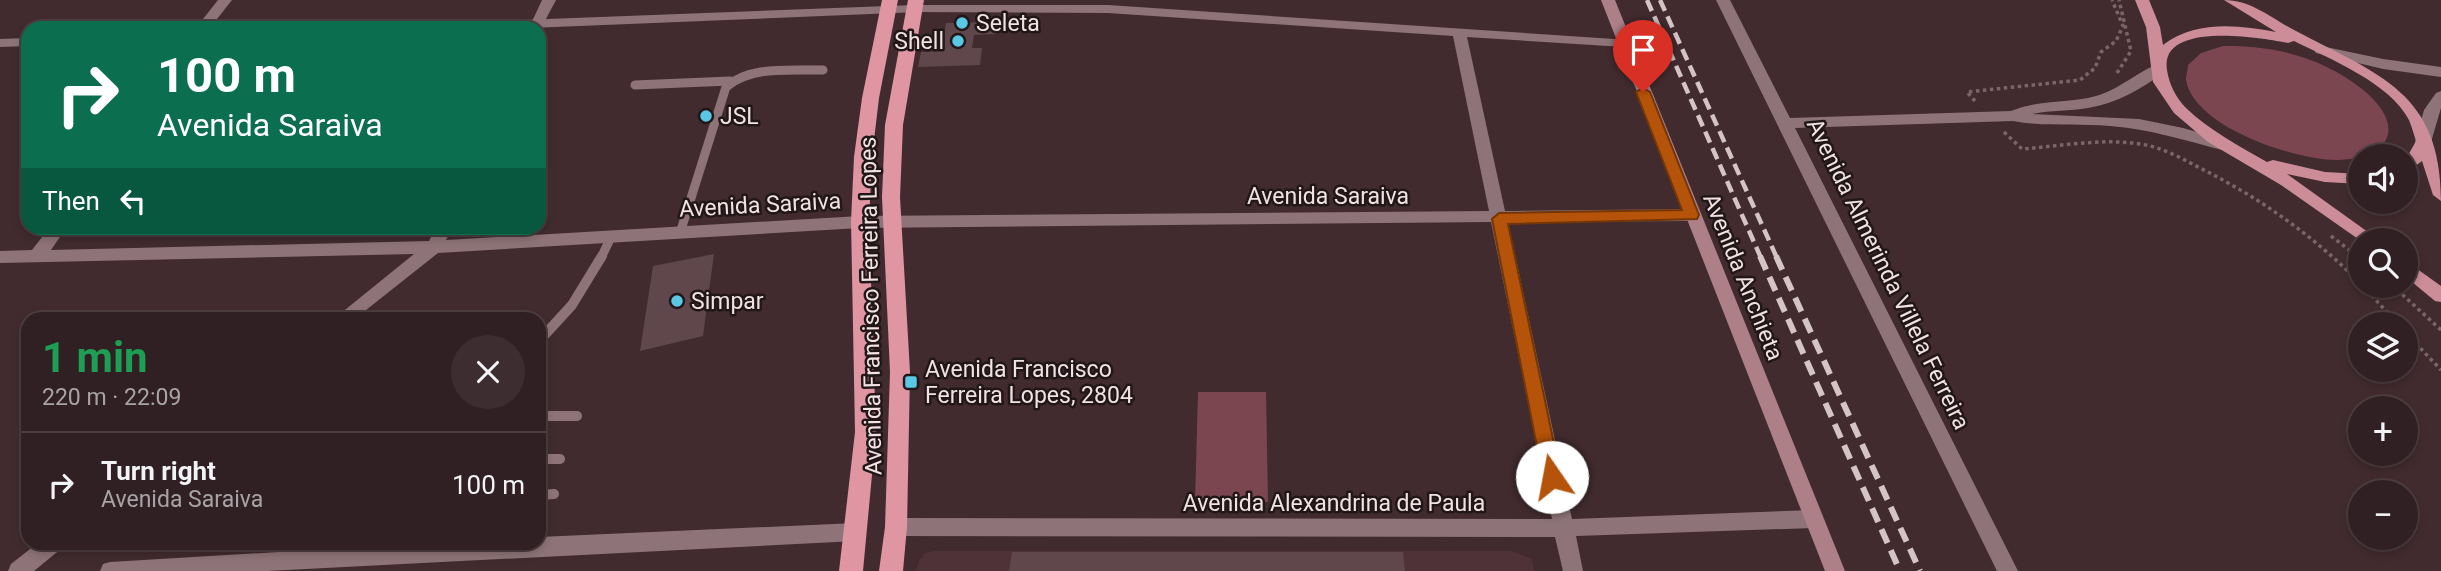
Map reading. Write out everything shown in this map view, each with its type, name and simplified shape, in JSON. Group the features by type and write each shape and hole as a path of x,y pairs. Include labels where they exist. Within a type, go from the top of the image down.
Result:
{"highway":[{"name":"Avenida Francisco Ferreira Lopes","path":"891,571 896,527 900,372 892,221 894,125 915,4"},
{"name":"Avenida Francisco Ferreira Lopes","path":"851,571 866,414 860,222 868,108 889,5"}],"main road":[{"name":"Avenida Anchieta","path":"1608,0 1691,215 1835,571"},
{"path":"2142,0 2153,27 2161,82 2179,110 2214,138 2306,193 2354,228"},
{"path":"2231,0 2361,69 2394,93 2416,118 2441,195"},
{"path":"2159,66 2165,51 2179,40 2213,31 2272,36 2321,50"},
{"path":"2418,155 2423,142"},
{"path":"2237,150 2305,174 2348,178"},
{"path":"2418,277 2441,296"}],"street":[{"path":"208,21 225,0"},
{"path":"539,21 549,0"},
{"name":"Avenida Almerinda Villela Ferreira","path":"1723,0 2008,571"},
{"path":"546,25 915,4 1109,5 1624,43"},
{"path":"1459,32 1573,571"},
{"path":"0,43 21,42"},
{"path":"2321,50 2383,64 2441,72"},
{"path":"2013,116 2029,108 2090,103 2108,98 2143,81 2159,66"},
{"path":"2423,142 2432,110 2441,96"},
{"path":"1785,123 2013,116 2038,122 2091,120 2132,123 2191,135 2237,150"},
{"name":"Avenida Saraiva","path":"0,257 435,247 892,221 1499,219 1691,215"},
{"path":"38,255 53,235"},
{"path":"352,312 435,247 440,235"},
{"name":"Avenida Alexandrina de Paula","path":"896,527 1563,528 1813,519"},
{"path":"546,546 856,532"},
{"path":"18,571 45,550"},
{"path":"110,571 471,550"}],"lane":[{"path":"635,85 730,81 747,74 823,70"},
{"path":"680,233 730,81"},
{"path":"546,333 595,275 611,237"},
{"path":"546,416 577,416"},
{"path":"546,459 559,459"},
{"path":"546,495 554,494"}],"path":[{"path":"2322,230 2348,249"},
{"path":"2374,298 2387,312"},
{"path":"2406,298 2441,330"},
{"path":"2418,346 2441,370"}],"shaded area":[{"path":"2223,46 2242,46 2278,51 2314,61 2347,78 2376,102 2385,115 2387,137 2383,144 2348,144 2348,159 2339,160 2299,155 2250,138 2227,127 2193,97 2186,80 2188,65 2201,53"},
{"path":"1198,392 1266,392 1268,502 1195,502"},
{"path":"1512,551 1532,559 1534,571 916,571 919,560 926,553"}],"building":[{"name":"Shell","path":"998,22 997,34 974,35 972,48 982,48 980,65 918,67 921,52 941,51 946,23"},
{"name":"Simpar","path":"714,254 703,336 640,351 653,266"},
{"path":"1012,552 1403,552 1405,571 1009,571"}],"railway":[{"path":"1647,0 1761,258"},
{"path":"1660,0 1777,258"},
{"path":"1760,256 1900,571"},
{"path":"1776,256 1920,571"}],"place":[{"name":"Seleta","path":"962,23"},
{"name":"Shell","path":"958,41"},
{"name":"JSL","path":"706,116"},
{"name":"Simpar","path":"677,301"},
{"name":"Avenida Francisco Ferreira Lopes, 2804","path":"911,382"}],"route":[{"path":"1552,477 1499,219 1691,215 1643,92"}]}
